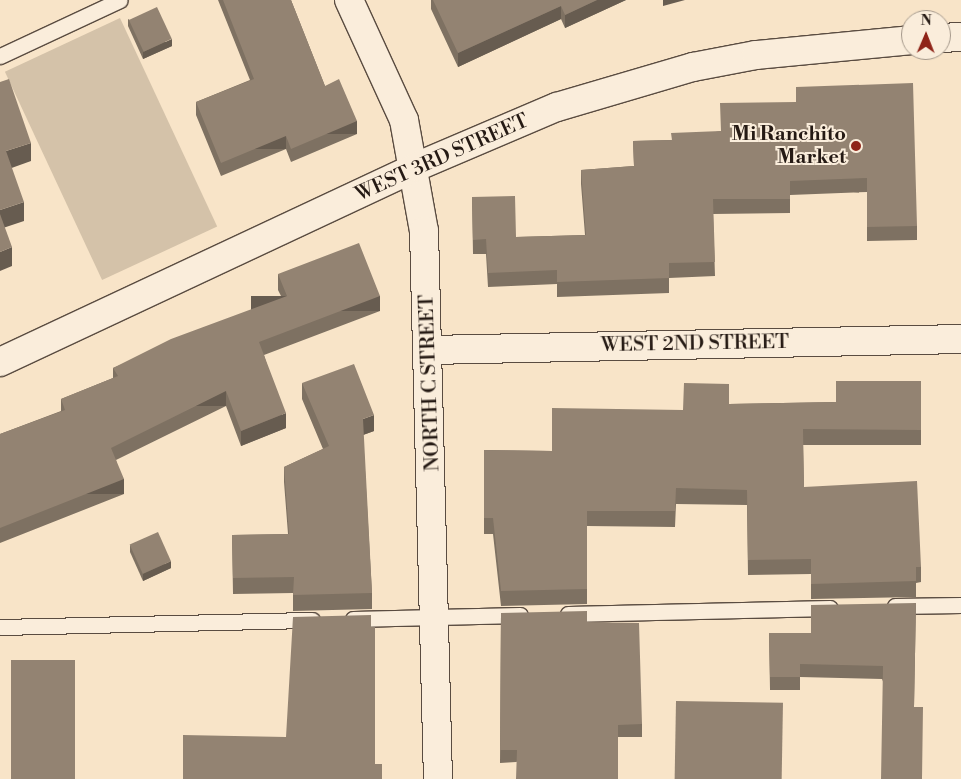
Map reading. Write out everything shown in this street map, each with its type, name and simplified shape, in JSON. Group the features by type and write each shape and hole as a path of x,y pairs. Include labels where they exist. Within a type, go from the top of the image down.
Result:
{"street":[{"name":"NORTH C STREET","path":"349,0 404,120 416,168 424,230 436,617 438,779"},
{"name":"WEST 3RD STREET","path":"0,362 416,168 557,107 692,67 792,50 901,41"},
{"name":"WEST 2ND STREET","path":"429,350 961,339"}],"lane":[{"path":"0,56 120,0"},
{"path":"882,606 961,605"},
{"path":"555,614 842,607"},
{"path":"0,627 535,615"}],"shaded area":[{"path":"120,18 217,226 102,280 5,72"}],"building":[{"path":"223,0 291,0 325,86 339,79 357,121 291,149 286,136 221,163 196,102 254,79"},
{"path":"433,0 597,0 565,15 561,6 458,53"},
{"path":"157,7 172,39 144,52 129,20"},
{"path":"9,79 31,143 6,151 24,202 0,210 0,82"},
{"path":"913,83 917,226 867,227 867,178 790,181 790,199 713,199 715,262 669,263 669,278 557,282 557,270 488,273 486,239 473,240 472,197 515,196 516,237 586,235 581,170 634,166 633,141 672,140 671,133 721,131 720,103 796,102 796,87"},
{"path":"0,214 12,247 0,252"},
{"path":"359,243 380,296 259,342 286,413 241,431 226,391 111,448 124,479 0,528 0,434 65,410 61,399 118,376 113,368 171,339 287,296 278,274"},
{"path":"354,364 374,415 363,419 372,593 293,595 294,577 233,578 232,535 289,534 284,467 329,446 302,383"},
{"path":"836,381 921,381 921,430 803,429 804,487 917,481 921,567 916,567 916,581 811,584 811,559 748,560 747,490 676,488 675,511 587,511 587,589 501,591 493,518 484,518 484,450 552,451 552,408 683,410 684,383 729,384 729,404 836,402"},
{"path":"158,532 171,561 143,574 130,545"},
{"path":"916,603 914,707 923,707 922,779 881,779 883,666 800,664 800,677 770,677 769,633 811,633 811,605"},
{"path":"587,611 587,622 639,623 642,724 618,725 618,779 516,779 517,750 500,750 501,613"},
{"path":"371,615 371,627 375,627 375,764 382,764 382,779 183,779 183,735 286,737 293,617"},
{"path":"11,660 75,660 75,779 11,779"},
{"path":"676,701 783,703 782,779 675,779"}],"place":[{"name":"Mi Ranchito Market","path":"856,146"}]}
